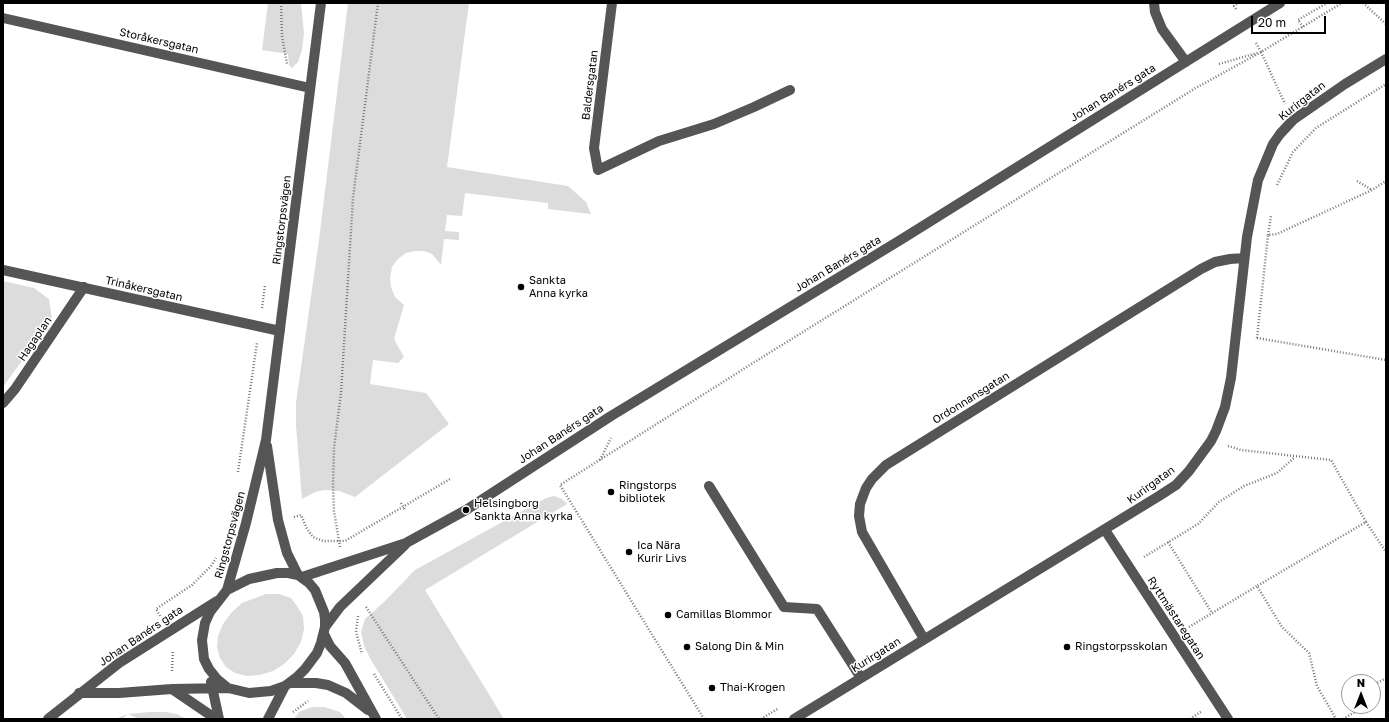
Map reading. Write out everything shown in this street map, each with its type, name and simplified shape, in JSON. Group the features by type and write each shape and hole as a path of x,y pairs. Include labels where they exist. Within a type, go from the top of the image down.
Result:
{"street":[{"name":"Ringstorpsvägen","path":"227,590 246,523 266,440 321,3"},
{"name":"Baldersgatan","path":"612,3 594,148 598,170 659,141 714,124 790,90"},
{"path":"1154,3 1155,12 1162,29 1186,62"},
{"name":"Johan Banérs gata","path":"300,576 344,564 406,543 466,510 611,416 902,239 1280,3"},
{"name":"Storåkersgatan","path":"3,18 290,82 310,88"},
{"name":"Kurirgatan","path":"794,719 1159,496 1176,484 1189,471 1211,441 1225,407 1231,378 1247,237 1257,187 1273,144 1293,120 1344,84 1386,59"},
{"name":"Ordonnansgatan","path":"924,639 862,532 859,516 860,504 866,488 872,479 886,465 1201,269 1215,262 1244,258"},
{"name":"Trinåkersgatan","path":"3,270 84,287 259,328 280,331"},
{"name":"Hagaplan","path":"3,403 15,389 84,287"},
{"name":"Ringstorpsvägen","path":"266,440 278,520 287,553 300,576"},
{"path":"708,486 784,607 817,609 860,678"},
{"name":"Ryttmästaregatan","path":"1104,530 1228,719"},
{"name":"Johan Banérs gata","path":"324,630 340,607 406,543"},
{"path":"204,659 209,669 217,679 228,688 238,692 249,693 271,691 287,684 297,677 317,653 324,630 324,612 319,598 309,583 300,576 288,573 264,575 240,583 227,590 210,612 205,623 202,640 204,659 213,688 219,719"},
{"name":"Johan Banérs gata","path":"48,719 79,693 119,663 219,600"},
{"path":"324,630 330,646 345,664 374,717"},
{"path":"287,684 316,683 328,685 346,693 374,717"},
{"path":"268,719 287,684"},
{"path":"79,693 119,693 172,689 228,688"},
{"path":"172,689 216,719"}],"path":[{"path":"282,3 282,36 290,82"},
{"path":"344,564 334,511 334,448 341,393 353,198 378,3"},
{"path":"1236,9 1234,6 1238,3"},
{"path":"1303,27 1298,20 1327,3"},
{"path":"704,719 560,485 1187,93 1261,52 1342,3"},
{"path":"1363,3 1386,24"},
{"path":"1256,43 1293,120"},
{"path":"1276,188 1293,152 1316,128 1386,84"},
{"path":"1357,181 1372,190"},
{"path":"1268,235 1278,234 1372,190 1386,181"},
{"path":"1256,338 1272,211"},
{"path":"238,475 266,281"},
{"path":"1236,334 1386,360"},
{"path":"1211,441 1241,450 1331,460 1366,522 1386,552"},
{"path":"1128,566 1198,524 1219,502 1244,486 1277,473 1295,457"},
{"path":"345,541 450,479"},
{"path":"401,503 405,510"},
{"path":"1174,636 1366,522"},
{"path":"1168,542 1212,613"},
{"path":"172,689 173,651 169,631 156,609 192,585 212,566 217,556"},
{"path":"1257,586 1282,627 1309,653 1317,686 1336,719"},
{"path":"363,655 356,632 357,616 365,606 439,719"},
{"path":"370,668 402,719"},
{"path":"1190,719 1203,710"}],"shaded area":[{"path":"268,3 301,3 304,33 302,50 298,62 292,68 289,65 288,54 262,50"},
{"path":"348,3 469,3 447,167 568,186 586,202 591,214 548,209 548,203 465,193 462,216 447,215 445,231 459,232 459,240 444,239 441,265 432,254 424,251 406,253 398,259 392,267 390,278 391,287 395,297 404,305 394,339 404,357 398,363 373,360 370,384 426,393 449,424 355,497 339,491 324,490 315,492 302,499 296,426 296,403 319,240"},
{"path":"3,281 34,288 49,299 52,319 3,387"},
{"path":"554,496 562,499 567,504 425,590 504,719 407,719 364,646 361,632 365,619 415,570 546,498"},
{"path":"266,594 279,594 291,598 297,606 303,616 304,629 301,642 294,654 284,664 273,671 260,675 247,676 235,673 226,667 220,658 217,647 218,636 223,624 232,612 242,603"},
{"path":"312,707 324,707 340,712 346,719 294,719 299,712"},
{"path":"166,712 177,714 186,719 139,719 128,714"},
{"path":"128,714 122,719 115,719"}],"place":[{"name":"Sankta Anna kyrka","path":"521,287"},
{"name":"Ringstorps bibliotek","path":"611,492"},
{"name":"Helsingborg Sankta Anna kyrka","path":"466,510"},
{"name":"Ica Nära Kurir Livs","path":"629,552"},
{"name":"Camillas Blommor","path":"668,615"},
{"name":"Salong Din & Min","path":"687,647"},
{"name":"Ringstorpsskolan","path":"1067,647"},
{"name":"Thai-Krogen","path":"712,688"}]}
